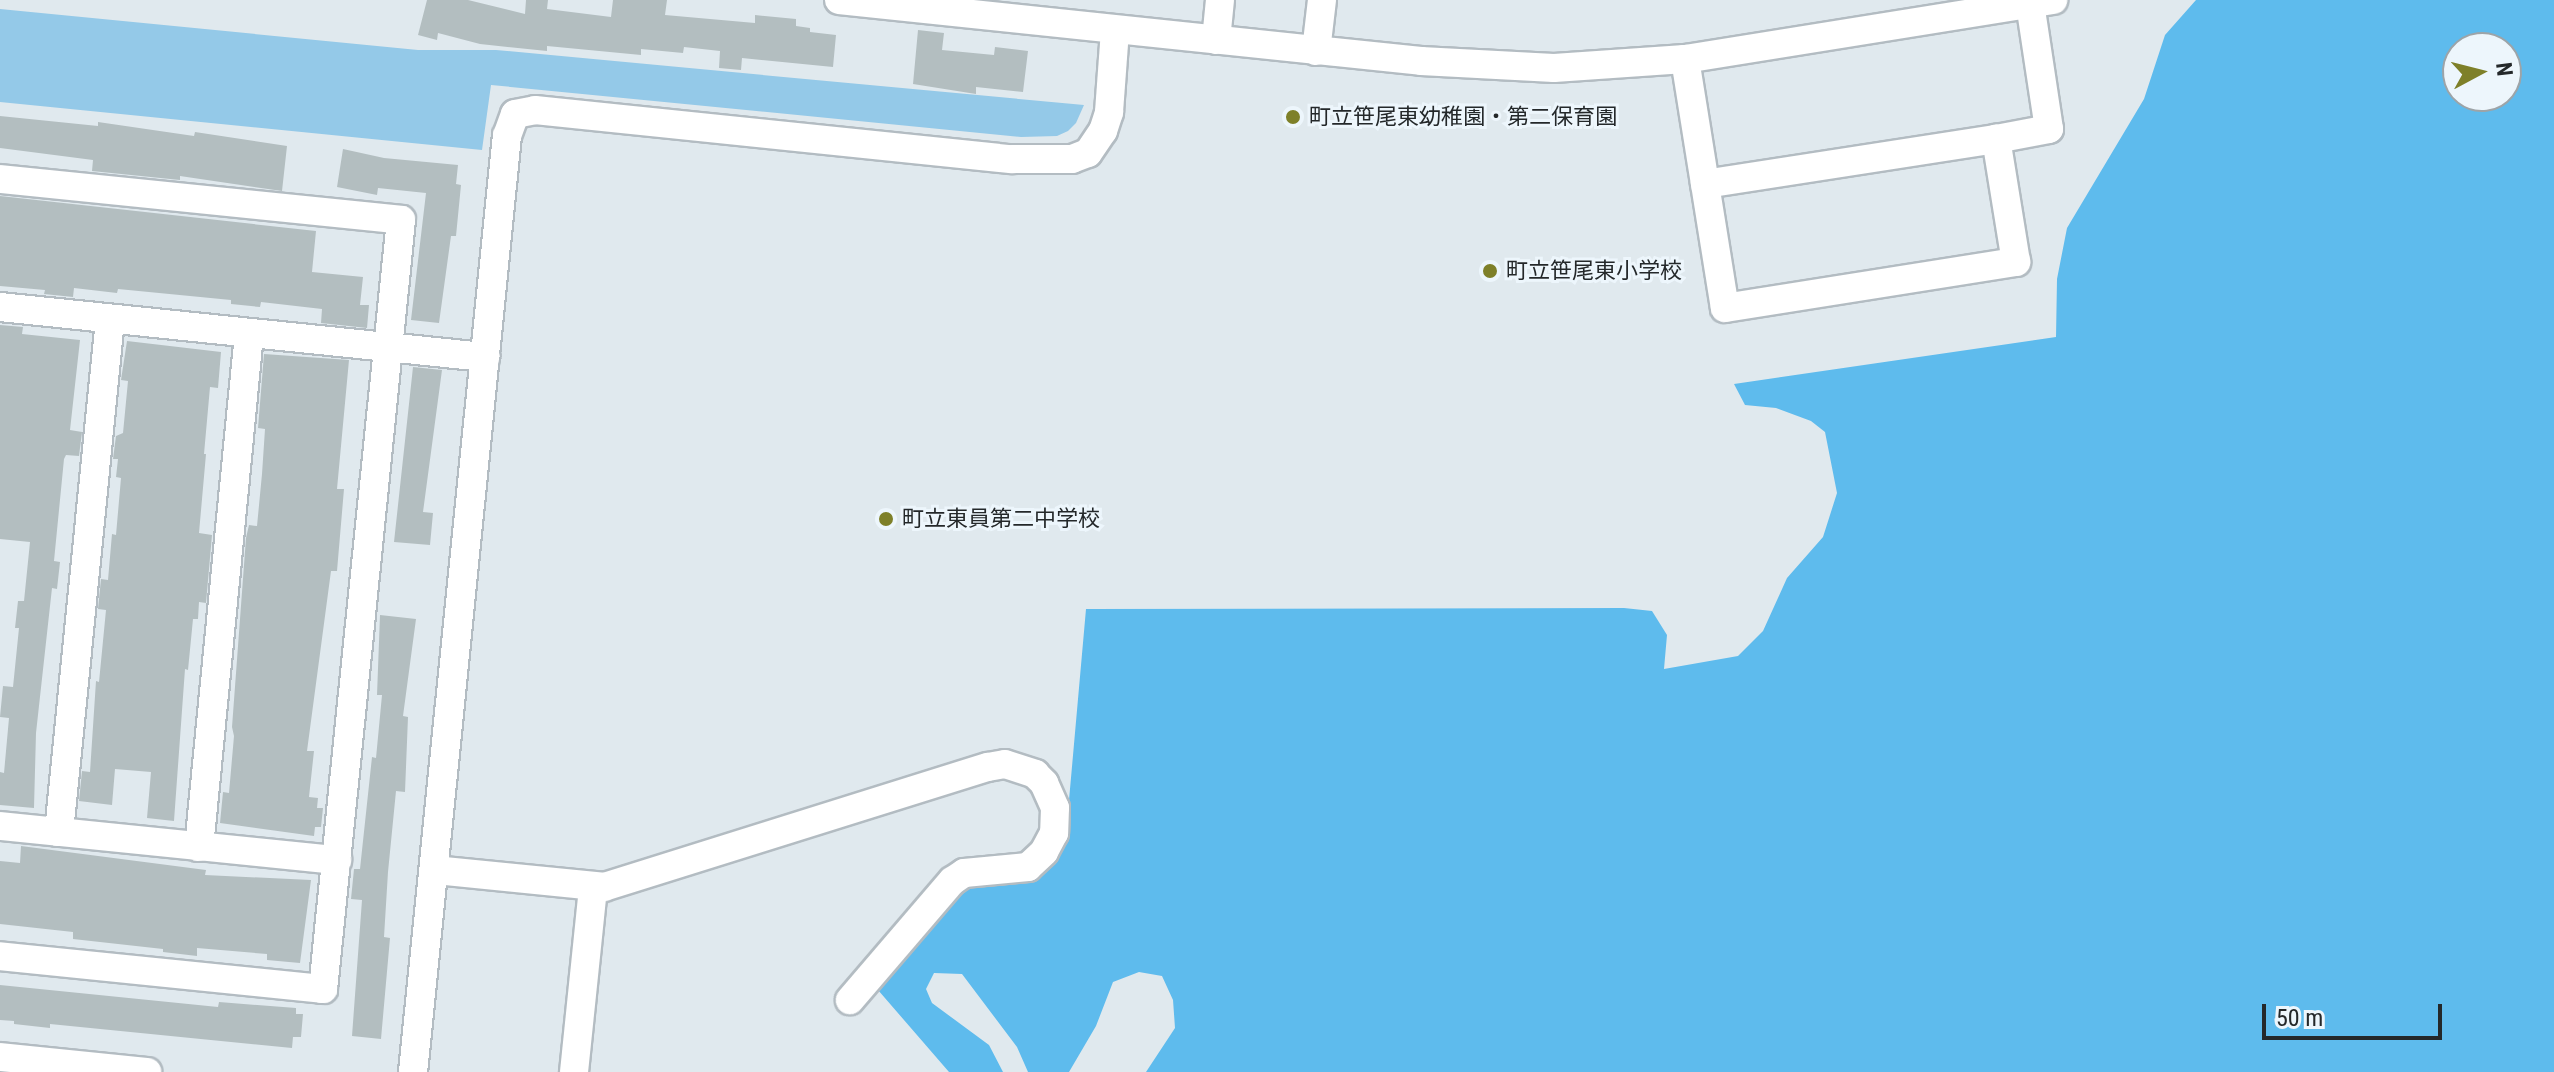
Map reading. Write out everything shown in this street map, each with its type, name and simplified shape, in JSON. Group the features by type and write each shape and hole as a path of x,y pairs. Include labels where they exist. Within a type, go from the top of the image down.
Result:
{"street":[{"path":"839,0 1316,51 1521,67 1588,67 1685,59 2042,2 2049,129 1705,184"},
{"path":"1216,40 1220,0"},
{"path":"1316,51 1322,0"},
{"path":"413,1072 507,136 515,114 535,110 1012,159 1072,159 1088,153 1103,131 1109,112 1115,30"},
{"path":"1685,59 1725,308 2016,262 1996,139"},
{"path":"0,179 401,220 323,989 0,956"},
{"path":"0,307 485,357"},
{"path":"59,832 110,319"},
{"path":"199,847 249,334"},
{"path":"435,870 604,887 988,767 1005,764 1035,774 1050,794 1056,821 1050,844 1037,861 1019,869 964,873 952,881 850,1000"},
{"path":"0,826 337,860"},
{"path":"574,1072 593,887"},
{"path":"0,1057 147,1072"}],"shaded area":[{"path":"2196,0 2554,0 2554,1072 1146,1072 1175,1028 1173,1000 1162,976 1139,972 1113,982 1096,1026 1069,1072 1028,1072 1017,1047 962,974 934,973 926,989 932,1003 989,1045 1003,1072 949,1072 878,990 902,953 955,887 1066,834 1086,609 1624,608 1652,611 1667,635 1664,669 1738,656 1763,631 1787,578 1823,537 1837,493 1825,432 1811,421 1776,408 1745,405 1734,384 2056,337 2057,279 2067,228 2144,99 2165,35"},
{"path":"0,9 418,50 496,50 1084,105 1076,123 1068,131 1057,136 1021,137 491,85 482,150 0,102"}],"building":[{"path":"427,0 468,0 525,14 526,0 548,0 547,9 611,17 613,0 667,0 665,15 755,23 755,15 796,19 796,26 810,28 810,32 836,35 833,67 742,58 741,70 719,68 720,51 684,47 683,53 641,49 641,55 547,46 547,51 480,44 438,33 437,40 418,35"},
{"path":"918,30 944,33 942,50 994,55 995,47 1028,51 1023,92 976,87 976,94 913,84"},
{"path":"0,116 98,126 98,122 194,136 195,132 287,146 282,191 180,176 180,180 92,171 93,160 0,148"},
{"path":"343,149 384,158 458,165 456,184 461,185 456,236 451,236 439,323 411,320 426,193 378,188 377,195 337,187"},
{"path":"0,196 316,231 312,272 363,277 360,305 369,305 367,328 321,323 322,309 261,302 260,307 231,304 231,300 118,289 117,293 74,288 73,297 44,294 45,290 0,286"},
{"path":"0,325 23,327 22,334 80,340 70,430 82,432 79,456 66,455 64,459 54,561 60,562 57,589 52,588 36,733 34,808 0,805 0,772 4,773 9,718 0,717 3,686 13,687 19,628 15,628 18,601 24,601 30,542 0,539"},
{"path":"127,341 221,352 218,388 210,387 199,533 212,535 206,603 199,602 198,619 193,619 188,670 185,669 174,821 147,818 151,772 115,769 112,805 79,801 82,771 90,772 96,681 99,682 106,610 98,609 101,579 108,580 112,534 116,535 121,478 116,477 118,459 113,459 116,436 123,433 128,381 121,380"},
{"path":"264,354 349,360 337,489 344,489 337,571 331,571 307,751 314,751 309,797 318,798 317,808 323,808 321,827 315,827 314,836 220,823 223,792 229,793 246,538 249,525 257,526 262,474 265,429 258,428"},
{"path":"413,367 442,370 423,512 433,513 430,545 394,542"},
{"path":"380,615 416,619 403,716 408,717 405,792 396,791 388,872 384,937 390,938 381,1039 352,1036 362,900 351,899 354,869 360,869 372,757 376,758 382,695 377,695"},
{"path":"21,846 206,870 205,875 311,880 300,963 267,960 267,954 197,948 197,956 163,952 163,949 73,939 73,932 0,924 0,861 20,863"},
{"path":"0,985 218,1007 219,1002 296,1008 296,1014 303,1014 301,1037 293,1037 292,1048 50,1024 50,1028 14,1024 14,1021 0,1020"}],"place":[{"name":"町立笹尾東幼稚園・第二保育園","path":"1293,117"},
{"name":"町立笹尾東小学校","path":"1490,271"},
{"name":"町立東員第二中学校","path":"886,519"}]}
